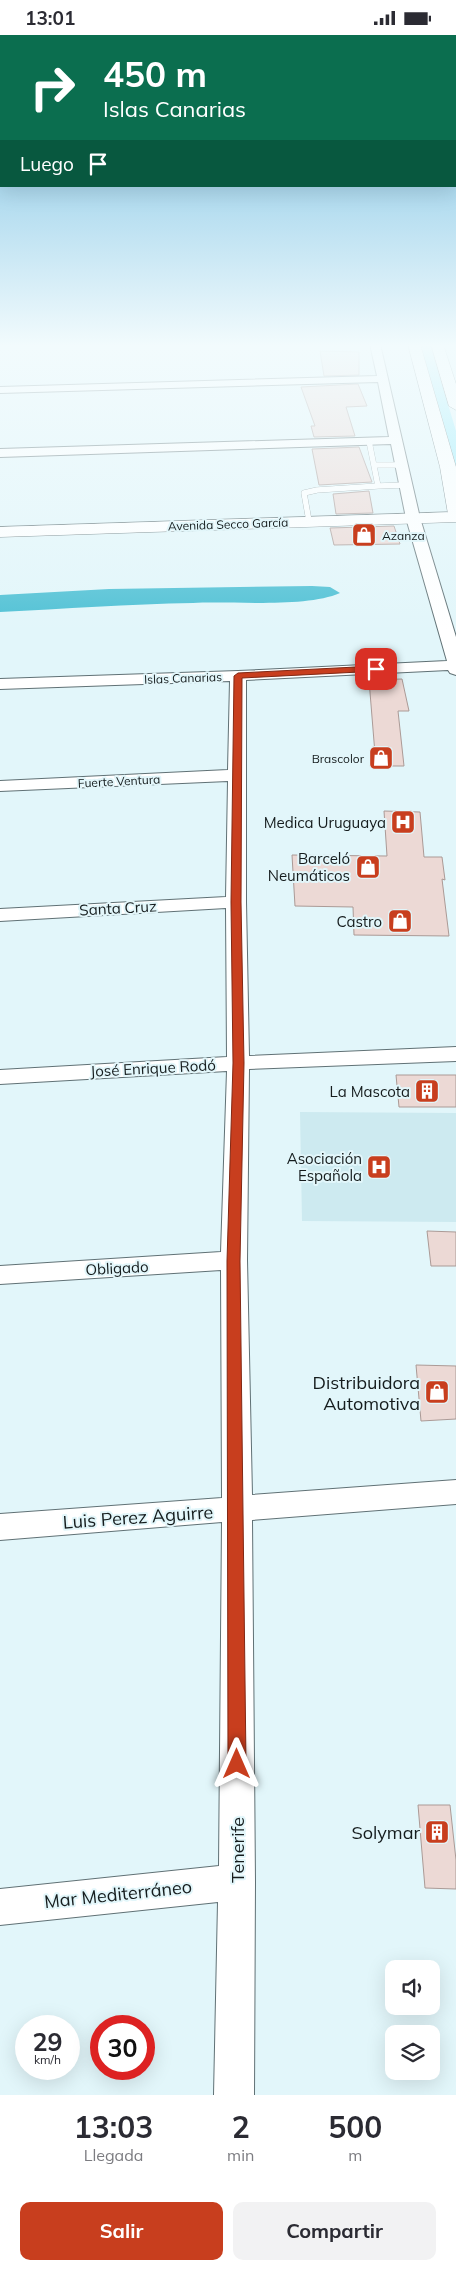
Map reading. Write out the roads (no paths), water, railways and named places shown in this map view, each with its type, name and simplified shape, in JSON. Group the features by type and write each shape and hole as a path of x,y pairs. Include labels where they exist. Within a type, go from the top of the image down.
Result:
{"main road":[{"path":"441,440 448,467 456,515"},
{"name":"Avenida Secco García","path":"0,532 456,515"}],"street":[{"path":"0,453 392,440"},
{"path":"395,440 412,518 456,668"},
{"name":"Islas Canarias","path":"0,684 456,668"},
{"name":"Tenerife","path":"234,2095 237,1882 237,1510 234,1261 238,1063 236,902 238,676"},
{"name":"Fuerte Ventura","path":"0,786 238,775"},
{"name":"Santa Cruz","path":"0,915 236,902"},
{"name":"José Enrique Rodó","path":"0,1077 238,1063 456,1054"},
{"name":"Obligado","path":"0,1275 234,1261"},
{"name":"Luis Perez Aguirre","path":"0,1527 456,1492"},
{"name":"Mar Mediterráneo","path":"0,1907 237,1882"}],"lane":[{"path":"369,441 378,486"},
{"path":"374,465 401,465"},
{"path":"309,521 303,496 304,493 317,490 405,485"}],"place":[{"name":"Azanza","path":"364,535"},
{"name":"Brascolor","path":"381,758"},
{"name":"Medica Uruguaya","path":"403,822"},
{"name":"Barceló Neumáticos","path":"368,867"},
{"name":"Castro","path":"400,921"},
{"name":"La Mascota","path":"427,1091"},
{"name":"Asociación Española","path":"379,1167"},
{"name":"Distribuidora Automotiva","path":"437,1392"},
{"name":"Solymar","path":"437,1832"}]}
